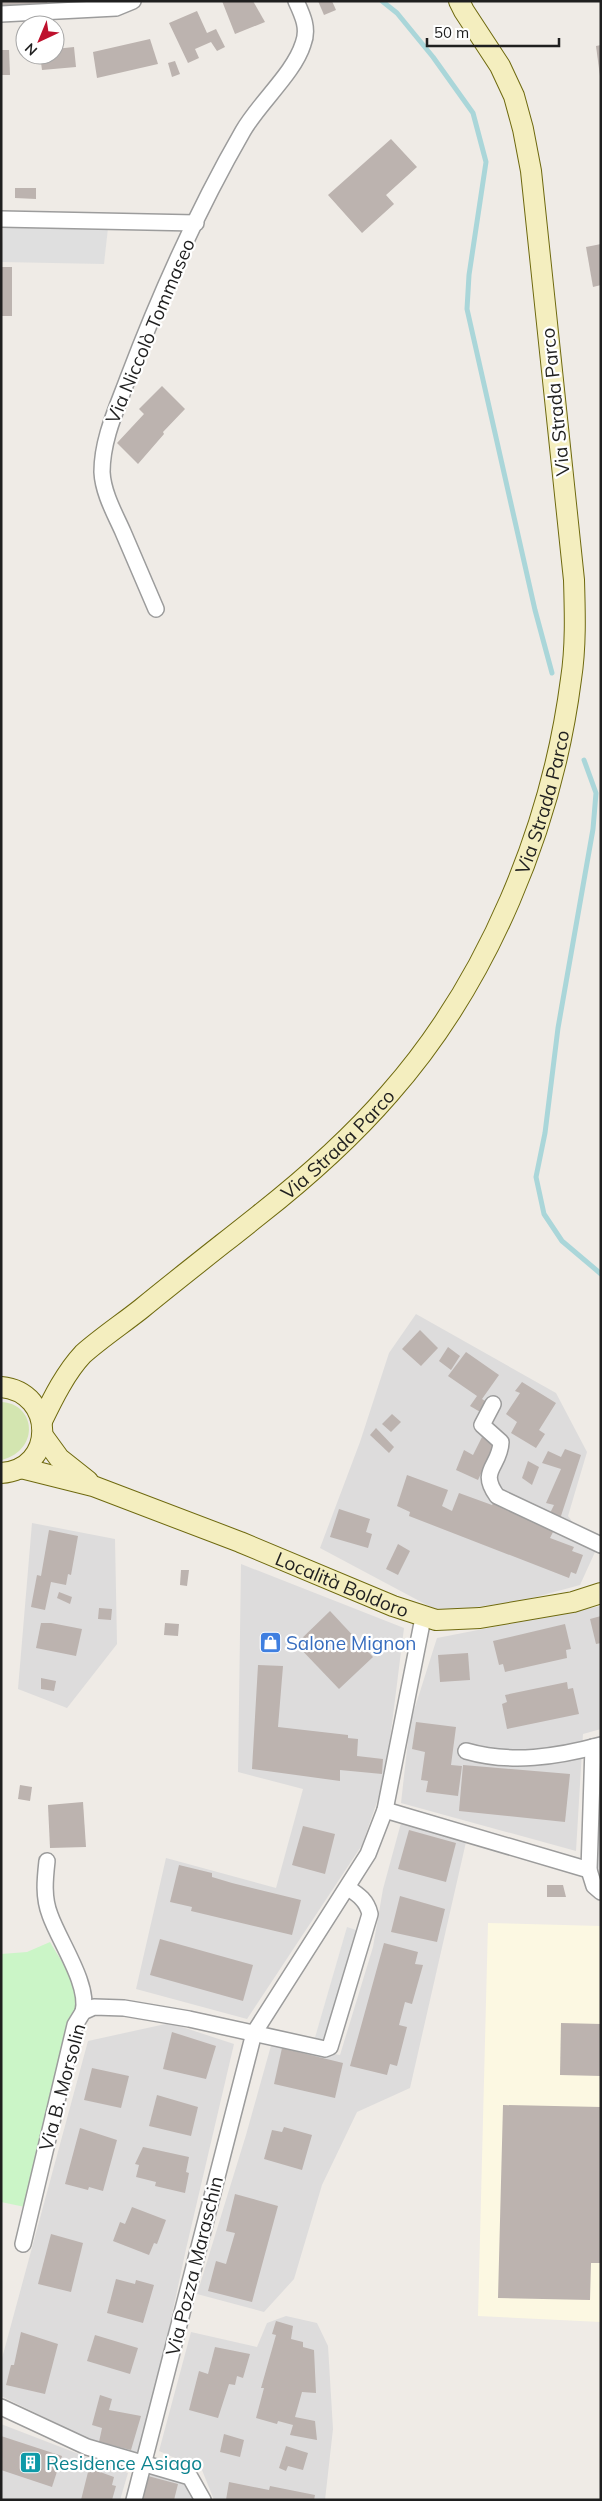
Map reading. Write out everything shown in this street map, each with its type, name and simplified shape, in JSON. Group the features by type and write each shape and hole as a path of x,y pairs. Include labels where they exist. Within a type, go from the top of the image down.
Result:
{"main road":[{"name":"Via Strada Parco","path":"8,1474 32,1460 39,1449 42,1428 54,1396 82,1355 292,1189 360,1127 397,1086 446,1020 494,936 516,886 554,769 572,677 575,625 574,580 531,171 514,96 500,66 483,37 458,5"},
{"name":"Località Boldoro","path":"1,1387 16,1390 28,1397 37,1408 42,1428 59,1458 93,1486"},
{"name":"Località Boldoro","path":"8,1474 93,1486 240,1542 423,1618 446,1621 480,1618 573,1602 601,1594"}],"street":[{"path":"1,14 116,8 133,1"},
{"name":"Via Niccolò Tommaseo","path":"156,609 108,498 102,474 108,433 140,346 196,223 243,130 263,100 294,63 302,47 306,35 304,18 296,1"},
{"name":"Via Niccolò Tommaseo","path":"1,219 196,223"},
{"path":"493,1404 482,1425 486,1431 496,1436 501,1442 501,1450 488,1476 490,1486 497,1496 601,1545"},
{"name":"Via Pozza Maraschin","path":"134,2500 185,2295 254,2033 368,1854 385,1810 423,1618"},
{"path":"466,1751 494,1758 521,1758 548,1756 597,1746 589,1870 594,1886 601,1892"},
{"path":"385,1810 589,1870"},
{"path":"47,1861 44,1886 49,1913 82,1987 86,2002 82,2012"},
{"path":"254,2033 326,2048 330,2047 370,1914 368,1906 359,1895 348,1888"},
{"name":"Via B. Morsolin","path":"23,2244 75,2025 82,2012 94,2007 124,2008 254,2033"},
{"path":"1,2407 87,2447 190,2478 203,2500"}],"shaded area":[{"path":"3,226 108,228 104,264 1,262"},
{"path":"416,1314 556,1393 587,1452 568,1516 595,1552 580,1585 521,1601 440,1612 320,1548 360,1442 389,1353"},
{"path":"32,1523 115,1539 117,1644 67,1708 18,1689"},
{"path":"241,1564 404,1628 385,1779 362,1845 247,2019 136,1989 166,1858 276,1888 303,1789 238,1772"},
{"path":"601,1606 601,1729 583,1734 576,1851 401,1803 410,1723 437,1638"},
{"path":"601,1760 601,1873 598,1870 598,1761"},
{"path":"401,1823 466,1842 410,2088 357,2112 322,2185 294,2279 264,2312 197,2294 246,2135 272,2042 340,2055 373,1947 383,1889"},
{"path":"488,1923 601,1926 601,2322 478,2316"},
{"path":"347,1927 362,1932 329,2045 314,2041"},
{"path":"170,2023 234,2044 186,2249 142,2455 97,2443 1,2396 1,2362 88,2041"},
{"path":"286,2316 317,2323 328,2346 333,2429 325,2500 214,2500 202,2470 159,2451 191,2332 257,2347 267,2323"},
{"path":"1,2424 128,2473 120,2500 1,2500"},
{"path":"147,2469 176,2477 188,2487 194,2500 140,2500"}],"green space":[{"path":"1,1402 12,1404 21,1410 27,1418 29,1427 28,1437 23,1446 15,1454 2,1460"},
{"path":"50,1942 71,1978 76,1997 25,2207 1,2202 1,1954 27,1952"}],"building":[{"path":"1,1 47,1 48,6 1,8"},
{"path":"222,1 253,1 265,22 235,34"},
{"path":"318,1 332,1 336,10 324,15"},
{"path":"197,11 207,33 216,29 225,47 217,51 211,42 195,49 199,58 188,63 169,23"},
{"path":"150,39 158,64 97,78 93,52"},
{"path":"601,45 601,76 600,76 596,46"},
{"path":"74,47 76,67 42,70 41,65 65,65 65,48"},
{"path":"1,50 9,50 10,75 1,75"},
{"path":"175,61 180,74 172,77 168,63"},
{"path":"391,139 417,167 386,195 394,204 362,233 328,195"},
{"path":"15,188 36,188 36,199 15,198"},
{"path":"601,244 601,285 593,287 586,247"},
{"path":"1,267 12,267 12,316 1,316"},
{"path":"162,386 185,409 163,432 164,434 138,464 117,443 144,414 139,409"},
{"path":"420,1330 438,1348 421,1366 402,1349"},
{"path":"448,1347 460,1356 451,1370 439,1361"},
{"path":"466,1352 499,1375 482,1399 488,1403 482,1413 470,1406 477,1396 448,1376"},
{"path":"522,1382 556,1403 539,1430 545,1434 536,1448 511,1433 517,1422 506,1414 520,1393 515,1391"},
{"path":"392,1414 401,1422 391,1432 382,1424"},
{"path":"376,1428 394,1447 389,1453 370,1435"},
{"path":"482,1437 495,1443 478,1480 456,1470 464,1450 473,1455"},
{"path":"565,1449 581,1455 560,1519 548,1517 554,1505 546,1503 561,1469 542,1463 548,1451 561,1457"},
{"path":"528,1461 539,1467 532,1485 522,1478"},
{"path":"407,1475 448,1490 442,1506 452,1511 459,1493 492,1505 494,1502 555,1528 550,1538 574,1547 572,1551 583,1555 576,1574 571,1572 569,1578 409,1516 410,1512 397,1506"},
{"path":"339,1509 370,1519 366,1532 372,1534 368,1548 330,1537"},
{"path":"49,1530 78,1536 71,1575 68,1574 66,1585 51,1582 45,1610 31,1607 37,1575 41,1576"},
{"path":"398,1544 410,1551 398,1575 386,1569"},
{"path":"181,1570 189,1570 187,1586 180,1585"},
{"path":"59,1592 72,1597 70,1604 57,1598"},
{"path":"99,1608 112,1609 111,1620 98,1619"},
{"path":"330,1611 373,1657 339,1689 296,1644"},
{"path":"601,1616 601,1643 596,1644 590,1619"},
{"path":"41,1623 82,1629 76,1656 36,1648"},
{"path":"165,1623 179,1624 178,1636 164,1635"},
{"path":"565,1624 571,1649 566,1650 567,1658 505,1672 503,1664 499,1665 493,1641"},
{"path":"468,1653 470,1680 440,1682 438,1655"},
{"path":"258,1665 283,1666 278,1727 348,1735 348,1738 358,1739 357,1756 383,1759 382,1774 340,1770 340,1781 252,1769"},
{"path":"41,1678 56,1681 54,1691 41,1689"},
{"path":"567,1682 568,1689 573,1688 579,1714 507,1729 502,1704 507,1702 505,1695"},
{"path":"416,1722 456,1727 451,1765 462,1766 458,1796 426,1792 428,1781 421,1780 425,1752 412,1749"},
{"path":"463,1765 570,1774 565,1822 459,1811"},
{"path":"20,1785 32,1787 30,1801 18,1799"},
{"path":"83,1802 86,1847 50,1848 48,1805"},
{"path":"303,1826 335,1834 325,1874 292,1865"},
{"path":"409,1830 456,1843 446,1882 398,1869"},
{"path":"179,1865 212,1873 212,1877 232,1883 301,1900 292,1935 191,1911 192,1907 170,1902"},
{"path":"547,1885 563,1885 566,1897 547,1897"},
{"path":"400,1896 445,1909 437,1942 391,1932"},
{"path":"160,1939 253,1965 243,2001 150,1975"},
{"path":"384,1943 418,1952 415,1964 423,1965 412,2004 405,2002 399,2025 407,2027 397,2066 390,2064 387,2075 350,2066"},
{"path":"561,2023 601,2024 601,2076 560,2075"},
{"path":"172,2032 216,2046 206,2079 163,2069"},
{"path":"282,2048 343,2063 335,2098 274,2084"},
{"path":"92,2068 129,2076 121,2108 84,2100"},
{"path":"157,2095 198,2107 191,2136 149,2126"},
{"path":"503,2105 601,2107 601,2263 591,2263 590,2300 498,2298"},
{"path":"284,2127 312,2135 302,2170 264,2159 272,2130 282,2132"},
{"path":"80,2128 117,2140 103,2191 89,2187 88,2190 65,2184"},
{"path":"143,2147 189,2157 186,2172 189,2173 185,2193 155,2186 156,2182 136,2177 139,2165 135,2164"},
{"path":"235,2194 278,2206 252,2302 208,2291 216,2261 226,2264 235,2233 226,2231"},
{"path":"132,2207 166,2220 157,2244 154,2243 149,2255 113,2241 120,2222 125,2224"},
{"path":"51,2234 83,2243 71,2292 38,2284"},
{"path":"116,2279 135,2284 136,2280 154,2285 143,2323 107,2313"},
{"path":"276,2321 293,2326 291,2339 303,2342 303,2347 314,2350 316,2393 302,2392 295,2417 315,2421 317,2440 290,2435 293,2425 278,2421 277,2424 256,2418 264,2388 261,2388 276,2335 272,2334"},
{"path":"21,2332 58,2344 45,2394 6,2385 11,2365 14,2365"},
{"path":"95,2335 138,2348 130,2374 87,2361"},
{"path":"215,2347 250,2354 243,2378 237,2376 235,2385 229,2384 218,2418 189,2410 199,2371 208,2374"},
{"path":"100,2395 112,2399 109,2410 141,2416 131,2450 99,2442 102,2428 92,2425"},
{"path":"224,2434 244,2440 240,2457 220,2452"},
{"name":"Residence Asiago","path":"1,2436 62,2456 52,2487 1,2470"},
{"path":"286,2446 308,2453 303,2470 288,2466 286,2471 279,2468"},
{"path":"89,2468 114,2477 112,2485 116,2486 112,2500 81,2500"},
{"path":"148,2476 178,2484 174,2500 141,2500"},
{"path":"229,2482 269,2490 270,2486 315,2495 314,2500 226,2500"}],"waterway":[{"path":"382,1 397,13 433,57 473,113 486,162 469,275 467,309 535,610 552,673"},
{"path":"584,760 596,793 593,829 558,1028 545,1133 536,1177 544,1214 562,1241 601,1274"}],"place":[{"name":"Salone Mignon","path":"270,1643"},
{"name":"Residence Asiago","path":"30,2463"}]}
